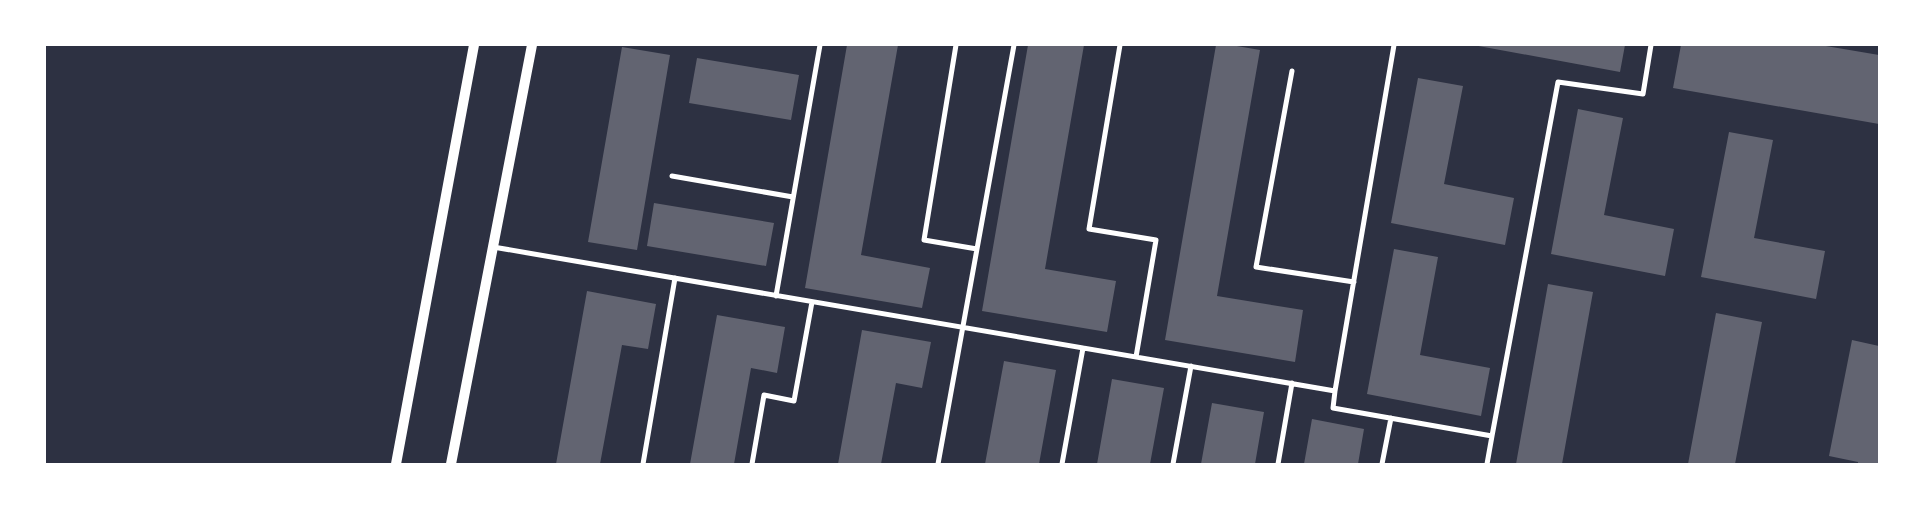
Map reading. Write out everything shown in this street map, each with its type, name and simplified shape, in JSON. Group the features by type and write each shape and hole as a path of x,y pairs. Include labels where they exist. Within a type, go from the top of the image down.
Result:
{"main road":[{"path":"396,464 474,45"},
{"path":"450,464 532,45"}],"street":[{"path":"776,296 820,45"},
{"path":"956,45 924,240 977,249"},
{"path":"938,464 1014,45"},
{"path":"1120,45 1089,229 1156,240 1136,357"},
{"path":"1394,45 1333,408 1492,436"},
{"path":"1487,464 1558,82 1643,94 1651,45"},
{"path":"1292,71 1256,267 1354,282"},
{"path":"672,176 793,197"},
{"path":"492,247 1335,391"},
{"path":"643,464 675,278"},
{"path":"752,464 764,395 794,401 812,302"},
{"path":"1062,464 1083,348"},
{"path":"1173,464 1191,366"},
{"path":"1278,464 1292,383"},
{"path":"1382,464 1391,418"}],"building":[{"path":"847,45 898,45 861,255 930,268 922,308 805,288"},
{"path":"1028,45 1084,45 1045,269 1116,281 1107,332 982,311"},
{"path":"1216,45 1231,45 1260,50 1217,296 1303,310 1295,362 1165,340"},
{"path":"1473,45 1625,45 1620,72"},
{"path":"1681,45 1820,45 1879,55 1879,124 1673,88"},
{"path":"622,47 670,55 637,250 588,242"},
{"path":"697,58 799,75 791,120 689,103"},
{"path":"1418,78 1463,86 1444,184 1514,198 1505,245 1391,223"},
{"path":"1578,109 1623,118 1604,215 1674,229 1665,276 1551,254"},
{"path":"1729,132 1773,140 1754,238 1825,251 1816,299 1701,277"},
{"path":"654,203 774,223 766,266 647,246"},
{"path":"1394,249 1438,257 1420,355 1490,368 1481,416 1367,394"},
{"path":"1548,284 1593,292 1562,464 1516,464"},
{"path":"587,291 656,304 648,349 622,345 600,464 556,464"},
{"path":"1716,313 1762,322 1735,464 1688,464"},
{"path":"717,315 785,327 777,373 751,368 734,464 690,464"},
{"path":"862,330 931,342 922,388 896,383 881,464 838,464"},
{"path":"1852,340 1879,346 1879,464 1858,464 1858,462 1829,456"},
{"path":"1004,361 1056,370 1039,464 985,464"},
{"path":"1112,379 1164,388 1150,464 1097,464"},
{"path":"1212,403 1264,412 1255,464 1201,464"},
{"path":"1312,419 1364,429 1358,464 1304,464"}]}
